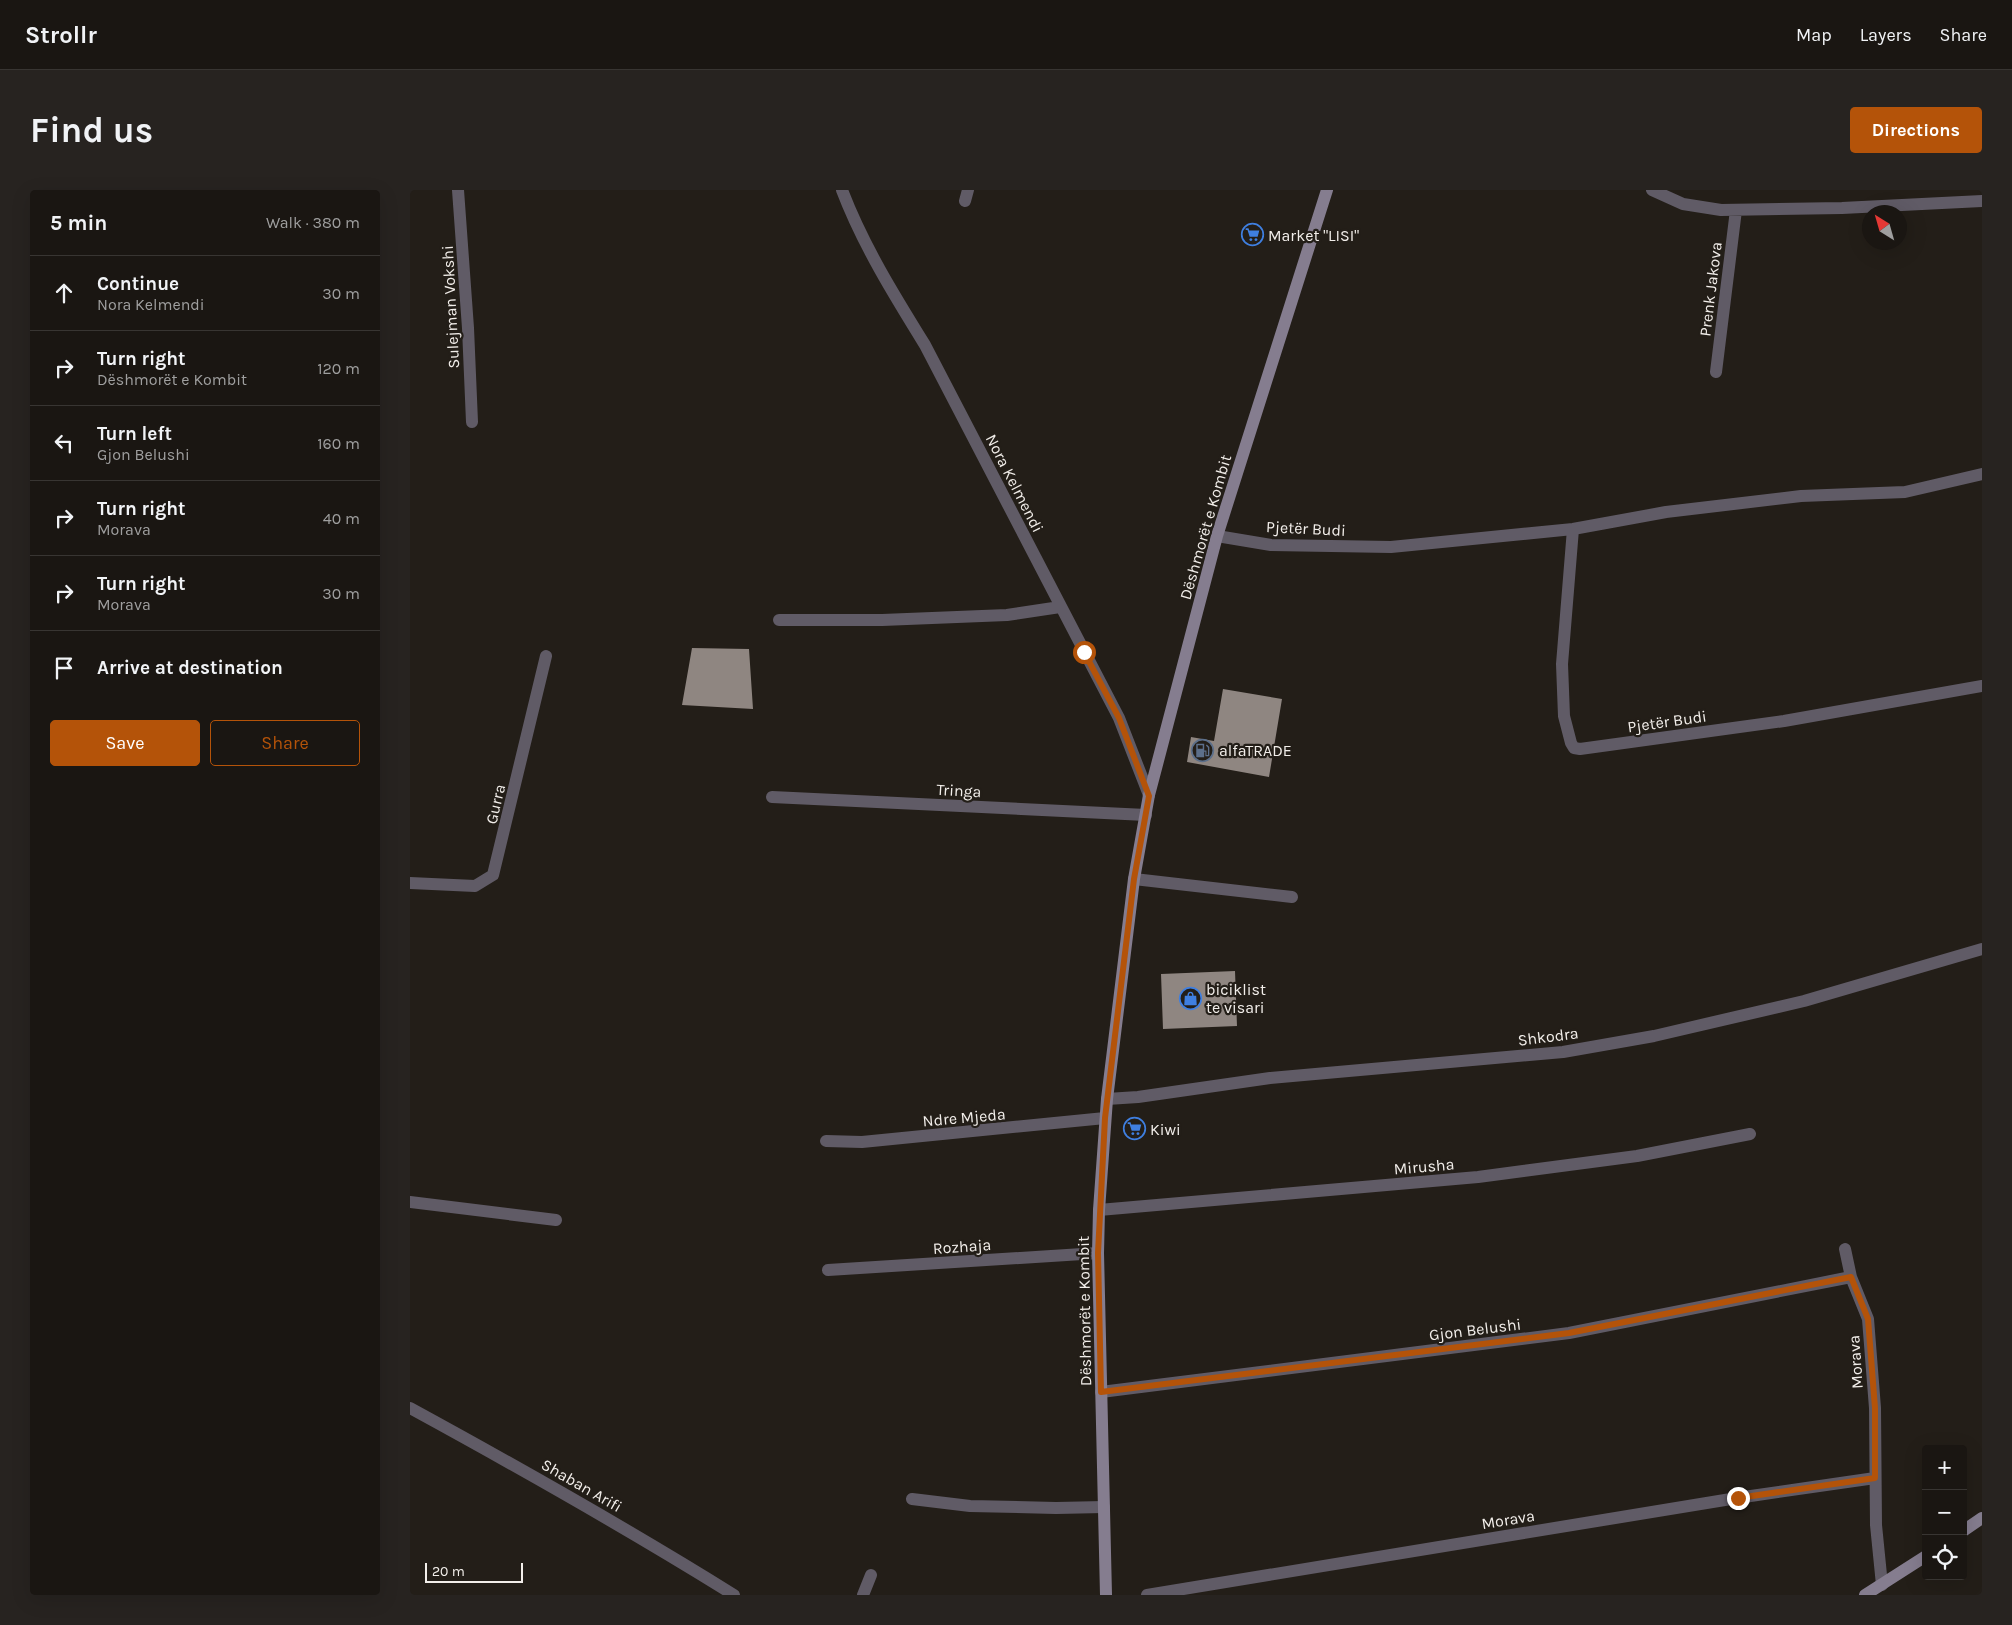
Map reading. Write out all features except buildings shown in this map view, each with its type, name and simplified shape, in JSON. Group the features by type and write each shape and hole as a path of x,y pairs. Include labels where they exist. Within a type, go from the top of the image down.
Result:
{"main road":[{"name":"Dëshmorët e Kombit","path":"1106,1595 1098,1253 1099,1210 1107,1099 1134,879 1149,796 1216,536 1326,190"},
{"path":"1967,1528 1982,1518"},
{"path":"1864,1595 1922,1559"}],"street":[{"name":"Sulejman Vokshi","path":"458,190 468,328 472,422"},
{"name":"Nora Kelmendi","path":"842,190 854,222 890,290 925,345 1119,718 1149,796"},
{"path":"1652,190 1683,204 1721,210 1842,208 1982,201"},
{"name":"Prenk Jakova","path":"1716,372 1736,210"},
{"name":"Pjetër Budi","path":"1216,536 1271,544 1391,547 1572,529 1666,512 1801,496 1905,492 1982,474"},
{"name":"Pjetër Budi","path":"1572,529 1562,664 1564,716 1570,743 1574,748 1580,750 1784,721 1982,686"},
{"path":"779,620 882,620 1007,615 1060,607"},
{"name":"Gurra","path":"410,882 475,886 493,875 546,656"},
{"name":"Tringa","path":"772,797 1146,815"},
{"path":"1134,879 1292,898"},
{"name":"Shkodra","path":"1107,1099 1138,1097 1270,1078 1563,1052 1654,1036 1804,1001 1982,949"},
{"name":"Ndre Mjeda","path":"826,1141 862,1142 1105,1118"},
{"name":"Mirusha","path":"1099,1210 1478,1178 1638,1156 1750,1134"},
{"path":"410,1202 556,1220"},
{"name":"Morava","path":"1845,1249 1851,1277 1868,1319 1875,1408 1875,1478 1882,1585"},
{"name":"Rozhaja","path":"828,1270 1098,1253"},
{"name":"Gjon Belushi","path":"1101,1392 1569,1333 1851,1277"},
{"name":"Shaban Arifi","path":"410,1408 655,1546 734,1595"},
{"name":"Morava","path":"1147,1595 1738,1498 1875,1478"},
{"path":"912,1499 970,1506 1104,1507"},
{"path":"863,1595 871,1575"}],"place":[{"name":"Market \"LISI\"","path":"1252,235"},
{"name":"alfaTRADE","path":"1203,750"},
{"name":"biciklist te visari","path":"1190,998"},
{"name":"Kiwi","path":"1134,1129"}],"route":[{"path":"1084,652 1119,718 1149,796 1134,879 1105,1118 1098,1253 1101,1392 1569,1333 1851,1277 1868,1319 1875,1408 1875,1478 1738,1498"}]}
